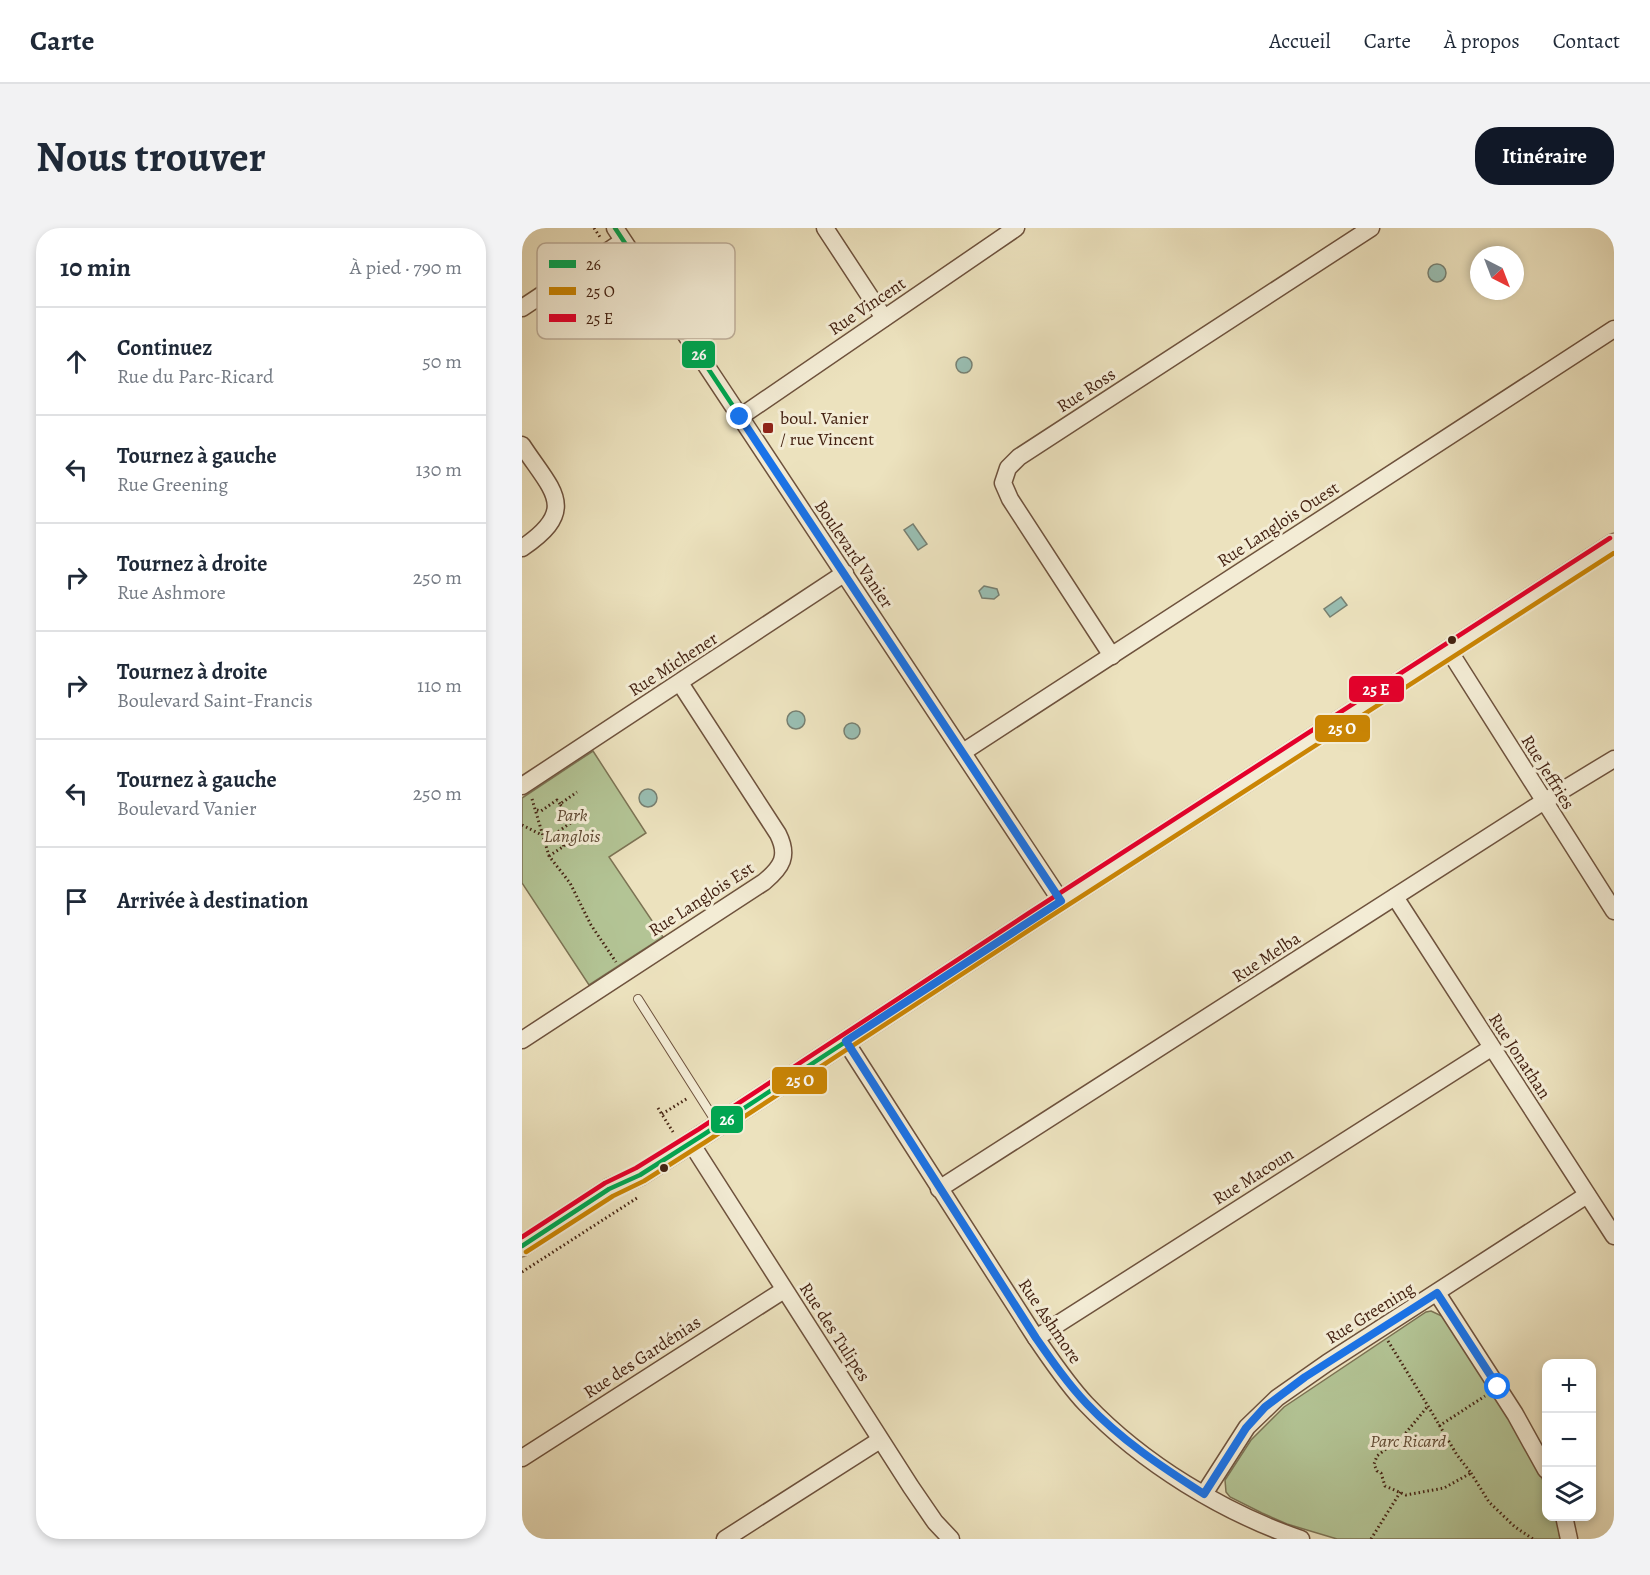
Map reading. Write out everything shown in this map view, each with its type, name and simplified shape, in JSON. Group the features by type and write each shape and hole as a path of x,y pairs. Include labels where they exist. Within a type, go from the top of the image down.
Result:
{"street":[{"path":"825,228 884,318"},
{"name":"Rue Vincent","path":"740,417 1016,228"},
{"name":"Rue Ross","path":"1112,656 1010,499 1003,483 1008,468 1019,457 1371,228"},
{"path":"522,308 537,297"},
{"name":"Rue Langlois Ouest","path":"963,752 1614,328"},
{"name":"Boulevard Vanier","path":"688,339 1061,901"},
{"path":"522,445 554,495 557,511 547,528 522,548"},
{"path":"522,1246 609,1189 640,1175 682,1137 718,1125 1614,544"},
{"name":"Rue Michener","path":"526,790 680,683 845,573"},
{"name":"Rue Jeffries","path":"1450,652 1613,909"},
{"name":"Rue Langlois Est","path":"522,1040 764,882 782,862 784,848 777,834 680,683"},
{"name":"Rue Melba","path":"939,1189 1614,759"},
{"name":"Rue Jonathan","path":"1395,897 1614,1236"},
{"name":"Rue Ashmore","path":"846,1041 1036,1338 1076,1392 1113,1429 1147,1456 1204,1494 1263,1525 1301,1539"},
{"name":"Rue Macoun","path":"1036,1338 1491,1048"},
{"name":"Rue des Tulipes","path":"682,1137 880,1440 935,1521 951,1539"},
{"name":"Rue Greening","path":"1204,1494 1246,1428 1271,1403 1305,1377 1587,1195"},
{"name":"Rue des Gardénias","path":"522,1458 784,1290"},
{"path":"1437,1293 1515,1414 1544,1467"},
{"path":"725,1539 880,1440"},
{"path":"1565,1521 1569,1539"}],"lane":[{"path":"638,999 718,1125"}],"path":[{"path":"594,228 598,234"},
{"path":"526,790 536,809 549,856 570,884 591,925 618,966"},
{"path":"560,804 577,792"},
{"path":"536,809 541,811 557,800 572,822 556,833 564,846 549,856"},
{"path":"522,825 543,835"},
{"path":"662,1114 697,1092"},
{"path":"658,1108 682,1137"},
{"path":"522,1272 640,1196"},
{"path":"1386,1338 1457,1455 1489,1502 1515,1527 1533,1539"},
{"path":"1439,1426 1492,1391"},
{"path":"1428,1406 1404,1435 1377,1456 1374,1464 1377,1471 1381,1473 1385,1486 1406,1495 1443,1488 1471,1473"},
{"path":"1371,1539 1401,1491"}],"green space":[{"name":"Park Langlois","path":"593,751 646,833 609,857 663,937 589,985 522,883 522,798"},
{"name":"Parc Ricard","path":"1431,1311 1444,1317 1493,1391 1537,1466 1542,1478 1542,1521 1558,1521 1560,1539 1337,1539 1287,1524 1230,1497 1226,1492 1225,1480 1251,1440 1284,1407 1426,1312"}],"water":[{"path":"1437,264 1443,267 1446,273 1443,279 1437,282 1431,279 1428,273 1431,267"},
{"path":"961,357 967,357 972,365 970,371 961,373 956,368 956,362"},
{"path":"913,524 927,544 918,550 904,530"},
{"path":"984,586 997,589 999,595 994,599 982,598 979,591"},
{"path":"1341,597 1347,605 1330,617 1324,609"},
{"path":"796,711 802,714 805,720 802,726 796,729 790,726 787,720 790,714"},
{"path":"849,723 855,723 860,731 858,737 849,739 844,734 844,728"},
{"path":"644,789 652,789 657,794 655,805 644,807 639,802 639,794"}],"transit line":[{"name":"26","path":"615,228 625,243"},
{"name":"26","path":"522,1246 609,1189 640,1175 703,1135 1061,901 689,339"},
{"path":"522,1237 605,1183 636,1168 699,1129 1610,538"},
{"path":"526,1252 613,1196 644,1181 707,1141 1614,553"}],"place":[{"name":"boul. Vanier / rue Vincent","path":"768,428"}],"route":[{"path":"740,417 1061,901 846,1041 939,1189 1062,1375 1087,1404 1139,1451 1204,1494 1246,1428 1265,1407 1305,1377 1437,1293 1498,1387"}]}
